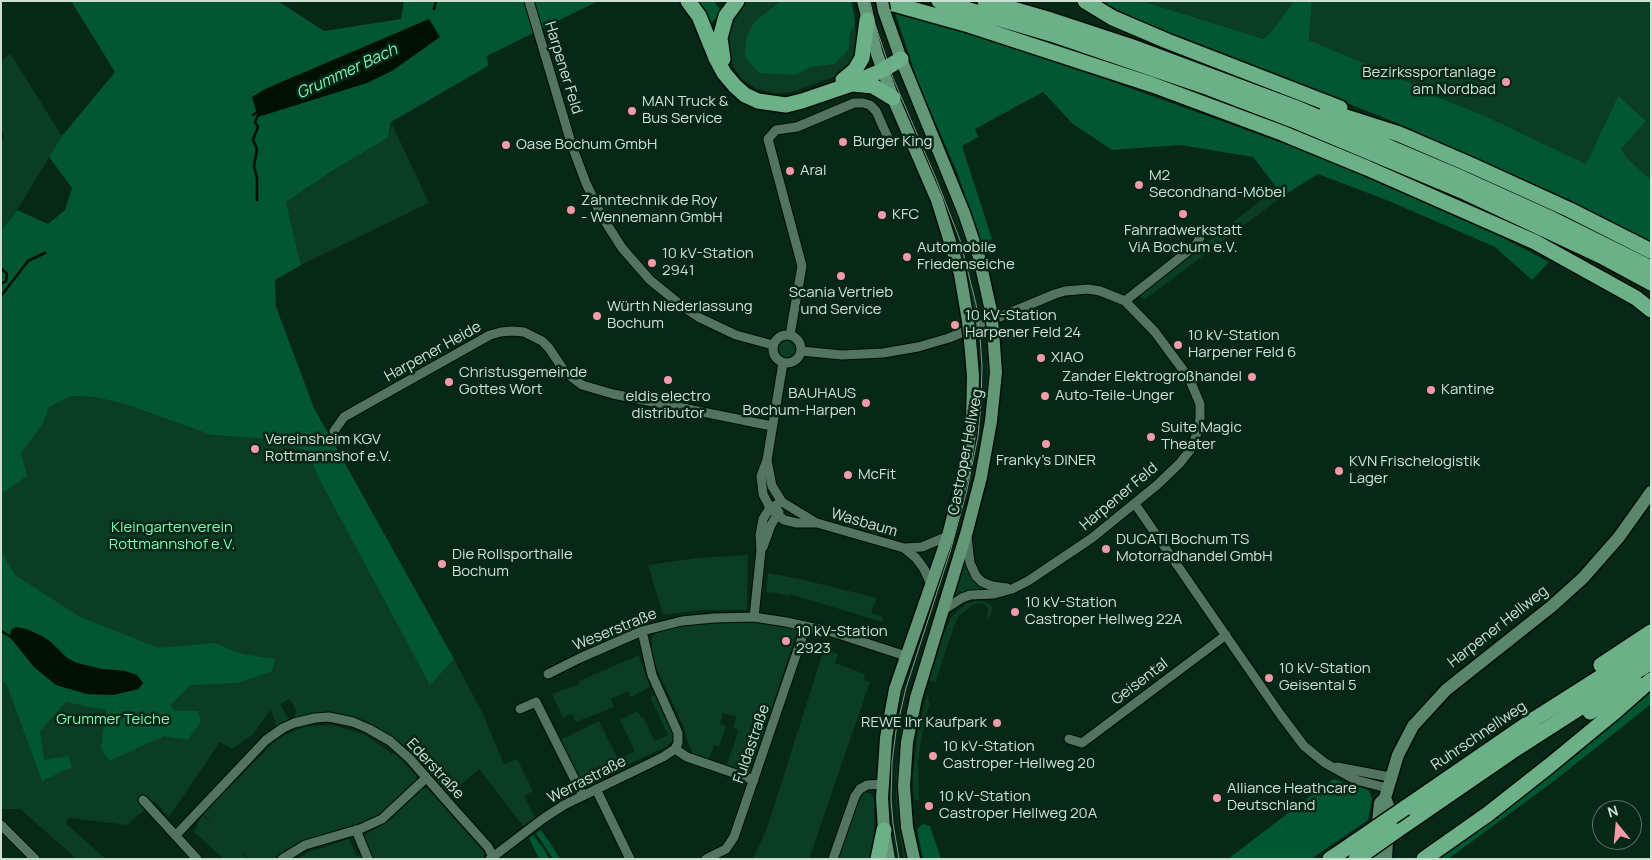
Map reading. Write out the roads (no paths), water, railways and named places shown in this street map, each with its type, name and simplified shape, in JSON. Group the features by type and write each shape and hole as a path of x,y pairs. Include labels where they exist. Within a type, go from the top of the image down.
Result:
{"highway":[{"path":"688,1 699,16 724,73 745,95 758,101 786,105 802,102 900,59"},
{"path":"737,1 726,16 720,38 725,63 731,74 743,86 759,95 785,99 846,82 873,86 893,98"},
{"path":"939,1 1069,40 1209,88 1298,122 1460,190 1601,256 1651,283"},
{"path":"985,1 1113,40 1250,89 1464,179 1548,217 1651,268"},
{"path":"1085,1 1113,18 1160,38 1400,131 1412,140"},
{"path":"883,3 969,25 1153,85 1273,129 1452,204 1536,242 1636,298 1651,310"},
{"path":"846,82 862,58 867,20"},
{"path":"1250,89 1275,93 1412,140 1561,206 1651,251"},
{"path":"1573,262 1613,278 1651,299"},
{"name":"Ruhrschnellweg","path":"1352,853 1405,808 1536,718 1650,636"},
{"name":"Ruhrschnellweg","path":"1330,859 1352,853 1405,825 1511,752 1651,662"},
{"path":"1511,752 1534,738 1590,711 1651,675"},
{"path":"1424,859 1488,814 1549,766 1651,680"},
{"path":"878,859 884,830"}],"main road":[{"name":"Castroper Hellweg","path":"863,1 867,20 893,98 937,200 958,266 968,321 973,376 972,421 965,468 948,536 906,656 891,706 886,738 883,784 884,830 888,859"},
{"name":"Castroper Hellweg","path":"883,3 900,59 964,213 979,257 994,331 996,372 981,477 967,531 916,698 905,756 904,786 906,811 914,859"},
{"name":"Harpener Hellweg","path":"1378,858 1378,811 1406,736 1429,707 1457,680 1552,606 1583,578 1619,537 1651,492"}],"street":[{"name":"Harpener Feld","path":"529,1 577,160 593,199 622,248 650,280 700,318 730,332 773,345"},
{"path":"790,335 802,266 768,140 776,130 797,127 854,103 870,105 876,110 889,140"},
{"path":"1125,301 1196,245 1203,231"},
{"name":"Harpener Feld","path":"801,351 842,355 883,353 918,347 949,338 1055,294 1088,289 1100,291 1125,301 1155,332 1196,390 1200,404 1198,427 1190,449 1180,463 1135,504 1074,550 1028,581 1012,589 994,594 970,595 942,611"},
{"name":"Harpener Heide","path":"334,431 344,417 404,383 490,335 512,331 524,332 542,341 566,372 582,385 613,394 772,426"},
{"path":"790,335 796,339 801,351 796,360 791,363 783,363 775,358 773,345 778,338 790,335"},
{"path":"770,508 761,487 761,476 767,460 783,363"},
{"path":"761,550 778,516 782,502 772,486 767,460"},
{"path":"754,617 761,550 760,535 763,519 770,508 782,502"},
{"name":"Wasbaum","path":"782,502 817,524"},
{"path":"1135,504 1290,729 1304,746 1325,763 1356,780 1387,788"},
{"name":"Wasbaum","path":"770,508 784,520 817,524 904,548 922,547 948,536"},
{"path":"967,531 970,563 976,576 982,582 992,586 1012,589"},
{"name":"Wasbaum","path":"904,548 916,558 931,584"},
{"name":"Weserstraße","path":"548,674 642,631 687,620 714,618 754,617 806,626 832,632 906,656"},
{"name":"Fuldastraße","path":"706,859 726,849 731,843 806,626"},
{"path":"642,631 652,674 678,733 678,743 675,748 687,757 754,780"},
{"name":"Geisental","path":"1069,739 1082,744 1226,635"},
{"path":"520,709 536,702 583,796"},
{"name":"Ederstraße","path":"176,834 266,740 283,728 301,720 329,717 353,722 390,741 410,759 488,847 493,858"},
{"name":"Werrastraße","path":"493,858 544,818 596,789 663,757 675,748"},
{"path":"282,859 305,845 356,830 382,819 426,778"},
{"path":"833,859 855,796 860,789 867,785 883,784"},
{"path":"596,789 630,859"},
{"path":"143,800 197,859"},
{"path":"1,825 35,859"},
{"path":"356,830 368,859"}],"water":[{"path":"429,19 440,37 392,71 367,83 258,117 252,97 265,89"},
{"path":"16,627 40,635 51,642 67,658 77,663 102,669 125,671 137,675 143,683 138,689 113,695 87,694 56,685 34,667 10,637 11,630"}],"waterway":[{"name":"Grummer Bach","path":"434,9 436,1"},
{"name":"Grummer Bach","path":"253,115 259,111"},
{"path":"257,200 257,178 254,166 257,149 253,140 258,127 255,122 258,115"},
{"name":"Grummer Bach","path":"1,296 28,261 45,253"},
{"path":"1,284 6,281 7,274 2,269"},
{"path":"1,631 11,637"}],"tram line":[{"path":"870,1 875,24 893,78 960,240 976,304 982,366 978,436 967,490 950,552 906,688 896,731 892,762 891,800 899,859"}],"place":[{"name":"Bezirkssportanlage am Nordbad","path":"1506,82"},
{"name":"MAN Truck & Bus Service","path":"632,111"},
{"name":"Burger King","path":"843,142"},
{"name":"Oase Bochum GmbH","path":"506,145"},
{"name":"Aral","path":"790,171"},
{"name":"M2 Secondhand-Möbel","path":"1139,185"},
{"name":"Zahntechnik de Roy - Wennemann GmbH","path":"571,210"},
{"name":"Fahrradwerkstatt ViA Bochum e.V.","path":"1183,214"},
{"name":"KFC","path":"882,215"},
{"name":"Automobile Friedenseiche","path":"907,257"},
{"name":"10 kV-Station 2941","path":"652,263"},
{"name":"Scania Vertrieb und Service","path":"841,276"},
{"name":"Würth Niederlassung Bochum","path":"597,316"},
{"name":"10 kV-Station Harpener Feld 24","path":"955,325"},
{"name":"10 kV-Station Harpener Feld 6","path":"1178,345"},
{"name":"XIAO","path":"1041,358"},
{"name":"Zander Elektrogroßhandel","path":"1252,377"},
{"name":"eldis electro distributor","path":"668,380"},
{"name":"Christusgemeinde Gottes Wort","path":"449,382"},
{"name":"Kantine","path":"1431,390"},
{"name":"Auto-Teile-Unger","path":"1045,396"},
{"name":"BAUHAUS Bochum-Harpen","path":"866,403"},
{"name":"Suite Magic Theater","path":"1151,437"},
{"name":"Franky’s DINER","path":"1046,444"},
{"name":"Vereinsheim KGV Rottmannshof e.V.","path":"255,449"},
{"name":"KVN Frischelogistik Lager","path":"1339,471"},
{"name":"McFit","path":"848,475"},
{"name":"DUCATI Bochum TS Motorradhandel GmbH","path":"1106,549"},
{"name":"Die Rollsporthalle Bochum","path":"442,564"},
{"name":"10 kV-Station Castroper Hellweg 22A","path":"1015,612"},
{"name":"10 kV-Station 2923","path":"786,641"},
{"name":"10 kV-Station Geisental 5","path":"1269,678"},
{"name":"REWE Ihr Kaufpark","path":"997,723"},
{"name":"10 kV-Station Castroper-Hellweg 20","path":"933,756"},
{"name":"Alliance Heathcare Deutschland","path":"1217,798"},
{"name":"10 kV-Station Castroper Hellweg 20A","path":"929,806"}],"park label":[{"name":"Kleingartenverein Rottmannshof e.V.","path":"172,536"},
{"name":"Grummer Teiche","path":"113,720"}]}
